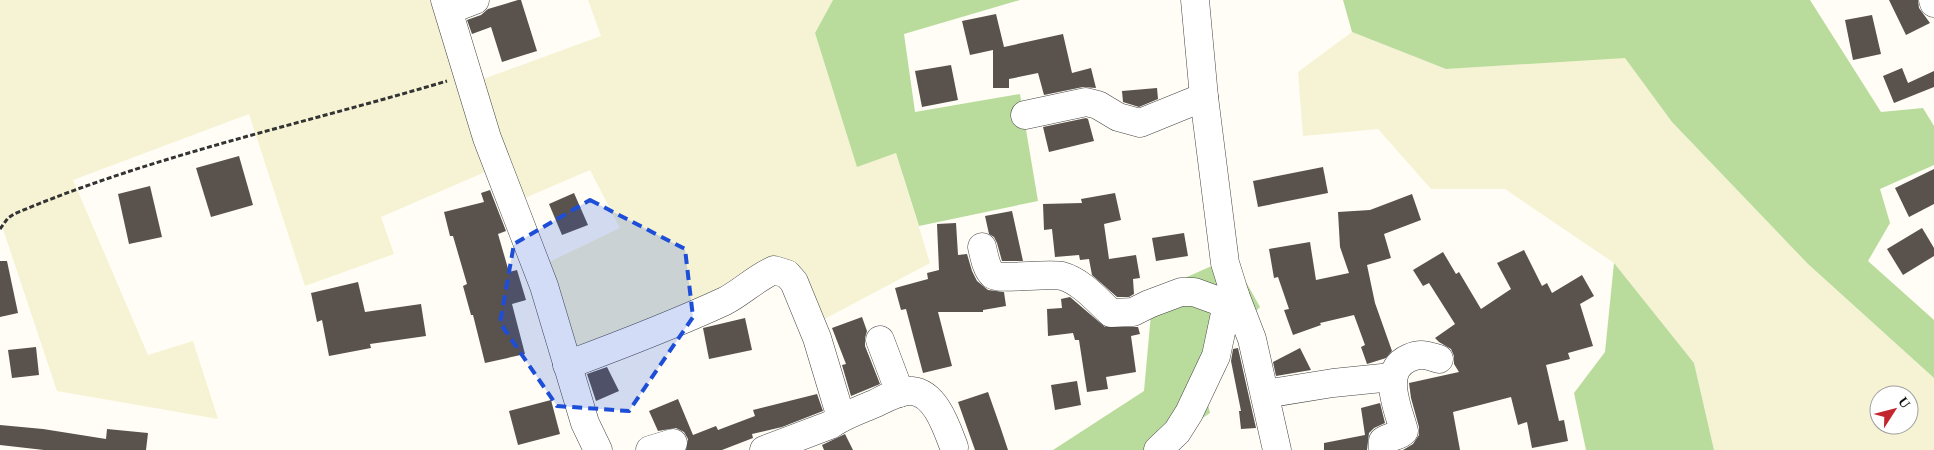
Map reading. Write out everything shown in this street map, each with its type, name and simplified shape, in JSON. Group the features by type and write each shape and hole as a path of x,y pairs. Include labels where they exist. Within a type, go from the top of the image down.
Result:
{"street":[{"path":"475,0 447,5 488,138 544,286 585,423 598,450"},
{"path":"1195,0 1204,97 1231,300 1252,339 1276,450"},
{"path":"1025,115 1086,102 1098,105 1118,117 1140,123 1204,97"},
{"path":"982,246 986,264 993,274 1001,278 1038,274 1063,277 1080,286 1111,313 1133,312 1181,292 1194,292 1231,300"},
{"path":"567,365 669,327 728,299 762,275 774,270 787,274 794,282 817,338 839,411 838,419"},
{"path":"1158,450 1181,426 1216,356 1231,300"},
{"path":"880,340 900,393"},
{"path":"1383,450 1383,440 1402,434 1404,431 1392,377 1395,368 1402,361 1413,356 1426,354 1438,358"},
{"path":"1264,394 1333,383 1392,377"},
{"path":"764,450 830,425 838,419 900,393 913,391 922,395 941,413 954,447"}],"path":[{"path":"0,229 14,214 93,183 264,131 384,100 468,75"}],"highlighted area":[{"path":"590,200 685,249 693,317 629,411 557,406 500,323 514,244"}],"shaded area":[{"path":"0,0 434,0 461,87 601,36 588,0 833,0 815,33 857,166 896,153 930,263 817,323 786,270 581,363 547,263 620,228 590,170 525,198 506,163 381,217 394,254 305,286 249,114 73,180 148,355 193,341 218,419 57,391 0,220"},
{"path":"1352,32 1446,69 1625,57 1672,122 1808,264 1934,378 1934,450 1714,450 1694,363 1614,263 1505,189 1431,189 1378,129 1303,136 1298,72"}],"green space":[{"path":"833,0 1020,0 904,34 915,112 1020,94 1038,201 919,226 896,153 857,167 815,33"},
{"path":"1343,0 1810,0 1881,112 1923,108 1934,126 1934,165 1880,189 1890,223 1868,261 1934,320 1934,378 1808,264 1672,122 1625,58 1446,69 1352,32"},
{"path":"1232,257 1260,307 1199,369 1210,413 1156,450 1053,450 1144,391 1153,292"},
{"path":"1614,263 1694,363 1714,450 1586,450 1574,393 1605,352"}],"building":[{"path":"521,0 537,51 502,62 491,27 472,34 467,20 481,15 488,9"},
{"path":"1889,0 1918,0 1919,8 1930,23 1906,35"},
{"path":"996,14 1004,47 1063,34 1072,73 1091,68 1096,88 1083,87 1044,95 1038,73 1009,79 1009,88 993,88 993,50 970,55 962,21"},
{"path":"1872,15 1881,54 1853,60 1845,20"},
{"path":"951,65 958,100 922,107 915,71"},
{"path":"1902,68 1908,83 1934,71 1934,87 1894,103 1883,76"},
{"path":"1157,88 1158,99 1139,107 1123,102 1122,91"},
{"path":"1088,119 1094,141 1049,152 1043,127"},
{"path":"239,156 253,205 211,217 196,168"},
{"path":"1323,167 1328,193 1258,207 1253,181"},
{"path":"1934,169 1934,204 1909,217 1895,188"},
{"path":"150,186 162,237 129,244 118,194"},
{"path":"490,190 506,231 498,234 509,272 517,270 526,300 512,304 525,354 485,363 473,315 471,315 463,286 467,284 453,236 450,236 444,212 484,202 481,193"},
{"path":"574,193 588,225 562,235 549,204"},
{"path":"1115,193 1121,220 1104,224 1109,259 1136,255 1140,278 1133,279 1134,294 1129,297 1117,297 1092,275 1089,259 1080,260 1079,255 1055,257 1052,229 1044,230 1043,204 1082,203 1081,199"},
{"path":"1412,194 1421,220 1384,234 1391,258 1367,265 1375,303 1392,351 1386,358 1367,364 1361,347 1365,345 1354,315 1320,323 1321,325 1293,335 1284,310 1289,309 1278,277 1274,278 1269,249 1310,242 1316,280 1349,273 1340,247 1338,212 1370,210"},
{"path":"1012,211 1023,261 1002,261 997,243 994,237 989,234 985,216"},
{"path":"956,223 958,255 967,254 977,281 988,290 1004,292 1006,306 983,310 983,312 938,312 952,366 923,373 906,309 901,310 895,288 928,279 927,273 939,270 937,224"},
{"path":"1922,228 1934,248 1934,256 1903,275 1887,249"},
{"path":"1184,233 1188,256 1156,261 1152,238"},
{"path":"1524,250 1542,286 1547,283 1552,293 1582,275 1594,296 1580,304 1593,346 1568,353 1570,359 1546,365 1559,421 1564,420 1568,441 1532,448 1527,422 1518,425 1511,397 1453,412 1460,450 1403,450 1413,444 1419,435 1419,427 1409,383 1459,372 1454,364 1454,356 1451,349 1435,338 1455,324 1429,283 1423,286 1413,270 1443,252 1456,274 1459,272 1481,309 1511,289 1497,263"},
{"path":"0,261 7,261 18,313 0,317"},
{"path":"358,282 365,312 421,304 426,336 370,344 371,348 329,356 322,320 317,322 311,293"},
{"path":"1070,297 1105,327 1138,327 1140,334 1131,336 1136,372 1106,377 1108,389 1087,392 1079,340 1075,340 1073,333 1048,336 1047,309 1062,308 1061,299"},
{"path":"862,317 867,331 865,346 880,384 851,396 842,365 846,364 832,328"},
{"path":"745,318 752,350 709,359 703,328"},
{"path":"36,347 39,375 12,378 8,350"},
{"path":"1238,348 1256,428 1241,429 1239,411 1241,411 1231,361 1233,349"},
{"path":"1300,348 1311,370 1276,376 1273,362"},
{"path":"607,367 619,391 596,401 587,374"},
{"path":"1077,381 1081,405 1055,410 1051,385"},
{"path":"988,392 1008,450 975,450 958,402"},
{"path":"817,394 823,411 782,427 752,434 753,438 722,450 686,450 688,439 684,432 676,428 658,431 649,411 678,399 693,435 716,426 718,430 755,416 753,410"},
{"path":"551,400 560,434 518,445 509,411"},
{"path":"1380,403 1385,423 1374,428 1369,433 1367,450 1324,450 1324,443 1365,435 1361,408"},
{"path":"0,425 43,429 106,439 107,429 148,433 146,450 44,450 0,445"},
{"path":"845,434 853,450 824,450 822,445"}]}
